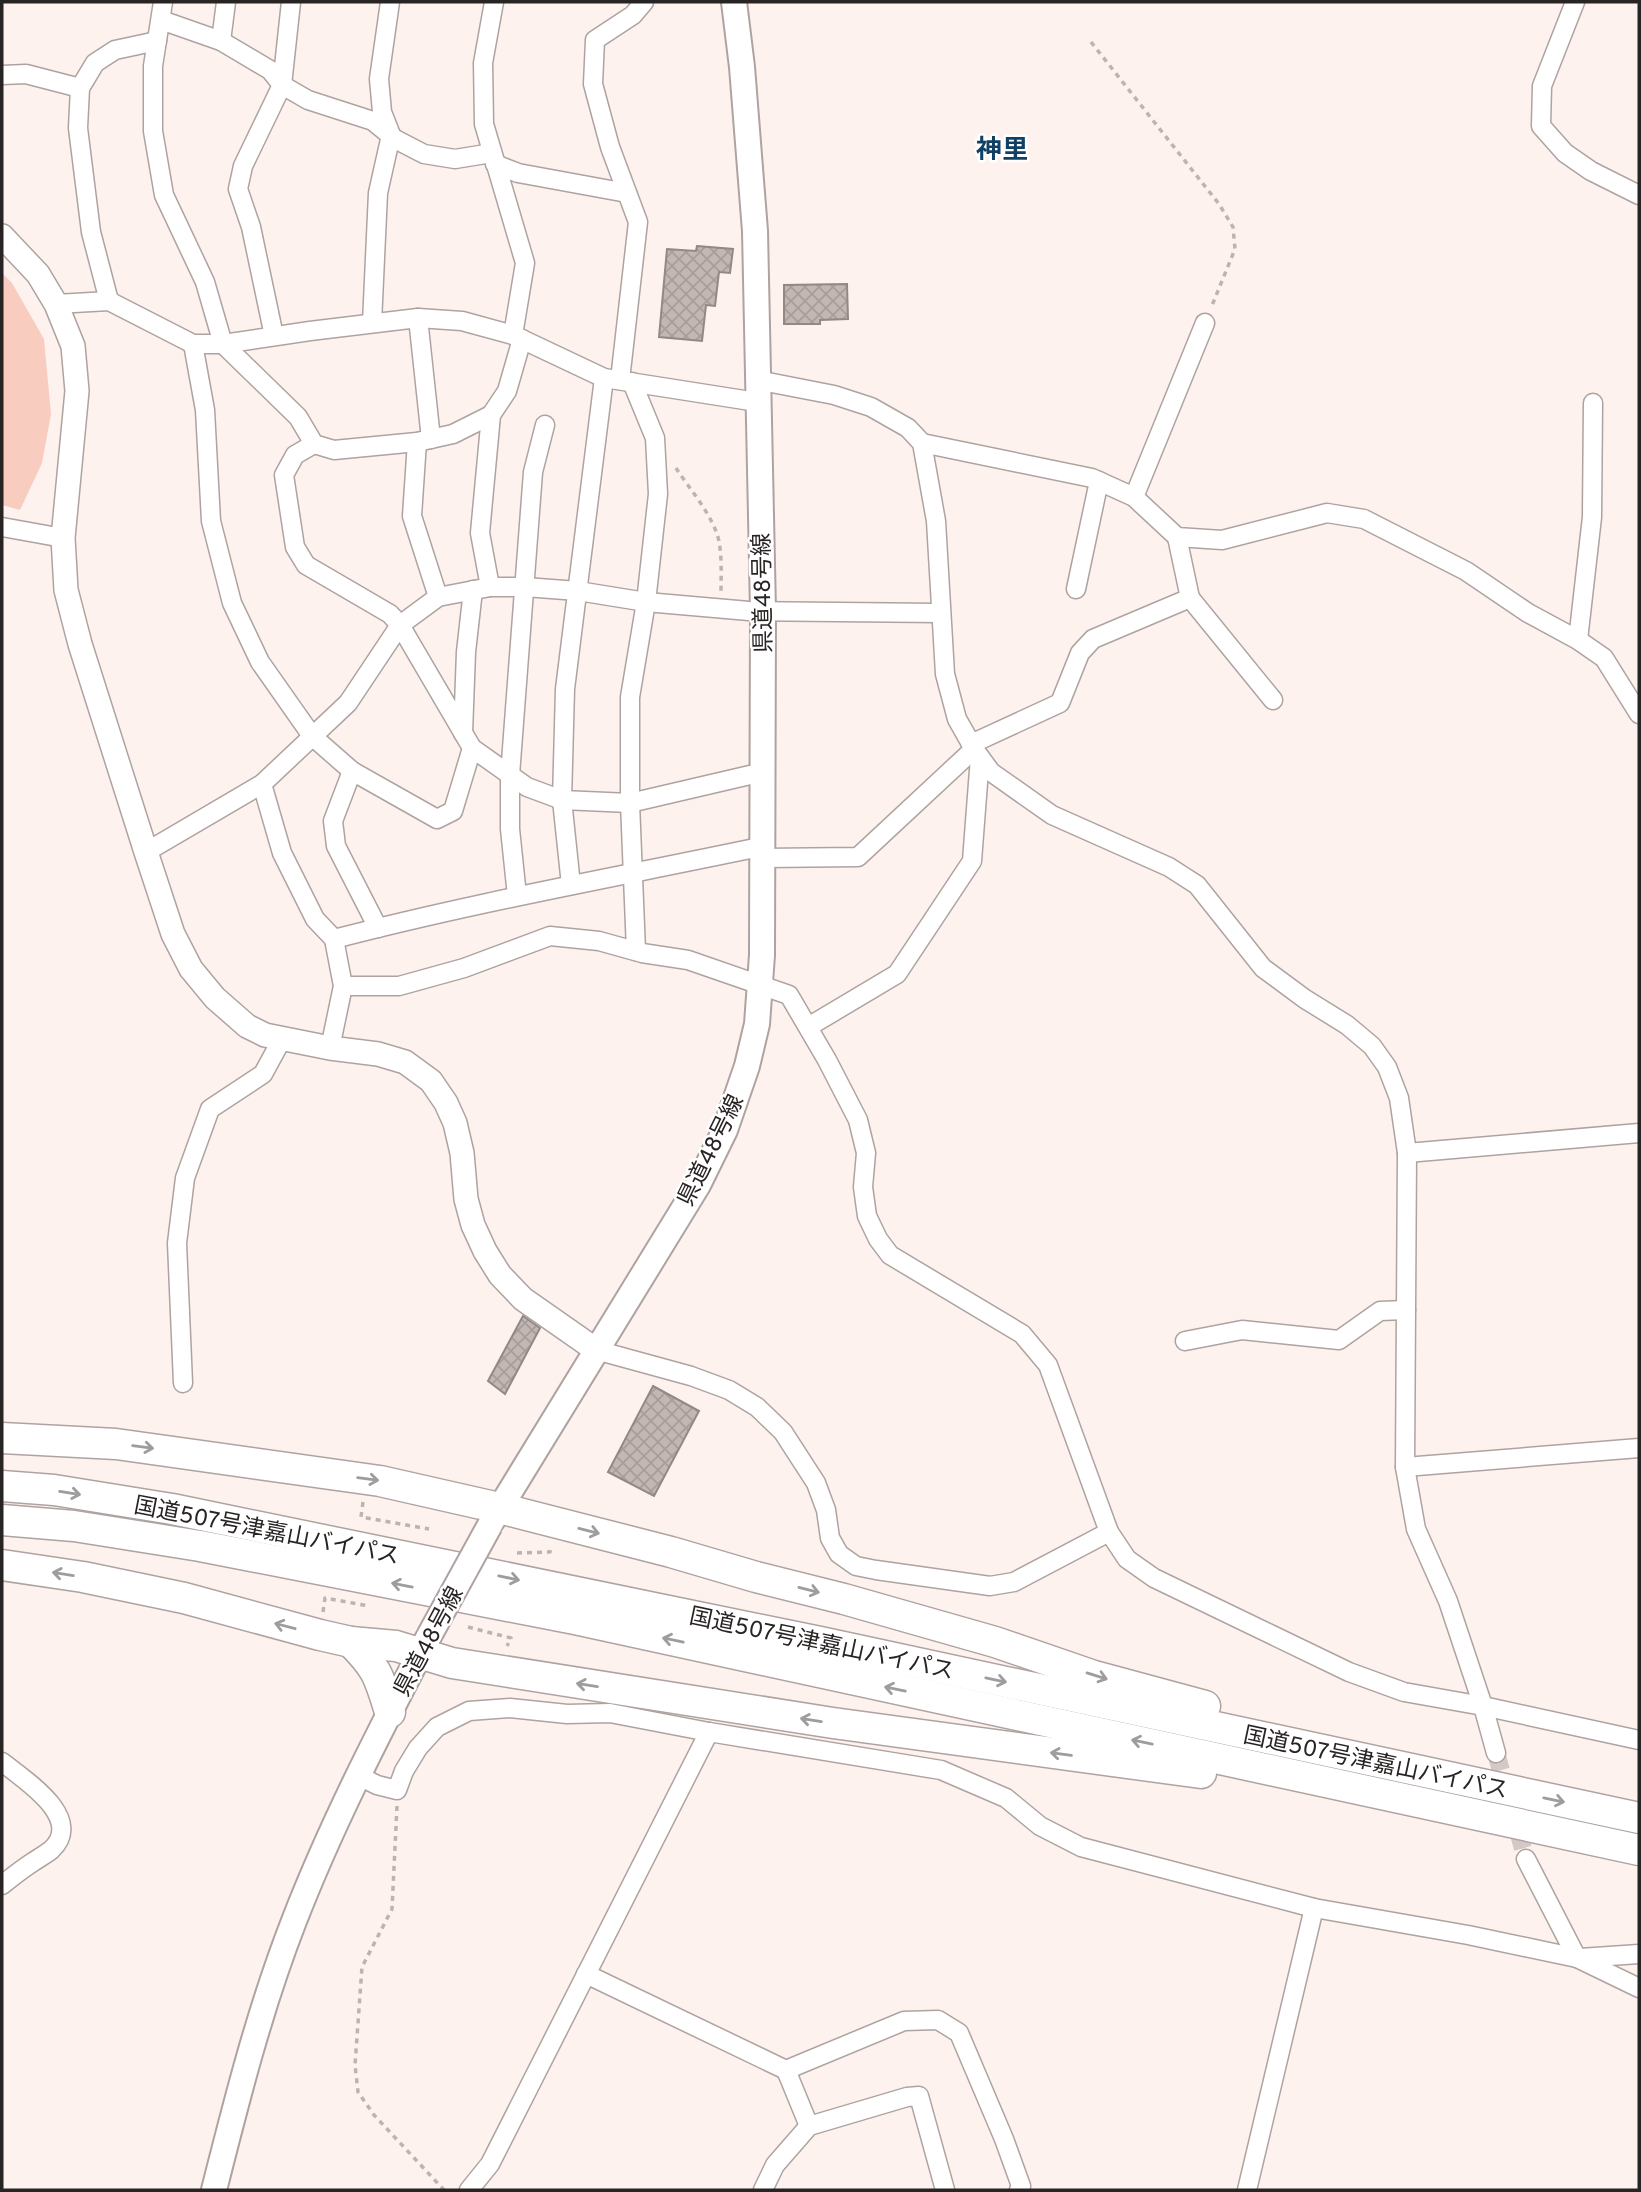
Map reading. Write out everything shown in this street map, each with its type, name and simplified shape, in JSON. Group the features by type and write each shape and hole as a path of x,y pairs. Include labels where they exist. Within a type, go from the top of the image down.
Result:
{"highway":[{"path":"2,1438 116,1444 380,1480 494,1516 671,1552 856,1602 995,1642 1094,1676 1475,1783"},
{"name":"国道507号津嘉山バイパス","path":"2,1486 54,1490 199,1514 820,1642 1639,1818"},
{"name":"国道507号津嘉山バイパス","path":"2,1520 74,1526 200,1546 575,1619 1639,1850"},
{"path":"2,1565 83,1577 184,1598 351,1643 425,1645 452,1662 520,1674 833,1723 1217,1775 1468,1813"},
{"path":"351,1643 374,1667 390,1712"}],"main road":[{"name":"県道48号線","path":"214,2190 252,2045 274,1976 357,1775 494,1516 698,1185 725,1130 747,1066 757,1024 761,985 764,775 755,231 734,2"}],"street":[{"path":"221,41 226,2"},
{"path":"274,336 251,228 238,190 243,166 282,85 291,2"},
{"path":"372,323 378,193 391,135 382,112 379,79 390,2"},
{"path":"193,344 205,410 211,521 232,603 260,662 312,736 352,771 437,819 453,811 467,741 466,652 481,588 480,533 491,415 507,391 518,337 525,263 484,124 483,63 494,2"},
{"path":"570,885 562,800 565,689 578,592 619,380 638,222 610,147 593,84 595,40 633,15 644,2"},
{"path":"1576,2 1542,86 1541,126 1564,153 1591,171 1639,194"},
{"path":"491,415 453,434 334,450 314,444 298,417 223,344 205,282 164,195 153,131 153,66 162,11 270,70 282,85 308,100 373,121 424,154 455,159 494,158 519,173 627,193"},
{"path":"109,301 91,232 78,128 80,88 95,64 115,50 157,41"},
{"path":"2,75 26,74 80,88"},
{"path":"2,236 38,274 56,304 73,346 77,391 63,538 69,604 173,934 191,969 215,998 247,1026 265,1035 378,1054 405,1062 431,1081 446,1103 455,1123 466,1199 473,1225 500,1275 523,1298 596,1350 691,1376 729,1390 757,1407 783,1432 816,1483 826,1510 830,1538 839,1554 856,1566 990,1586 1014,1582 1109,1532"},
{"path":"56,304 109,301 193,344 223,344 418,318 462,321 518,337 619,380 834,395 871,407 908,428 922,443 936,521 945,674 957,719 991,772 1052,815 1169,867 1196,885 1263,968 1305,999 1348,1025 1372,1046 1387,1067 1399,1098 1407,1153 1405,1467 1416,1529 1448,1601 1496,1753"},
{"path":"418,318 424,440 412,516 438,597"},
{"path":"1135,497 1205,323"},
{"path":"619,380 655,438 658,494 646,603 630,696 630,803 636,951"},
{"path":"1578,640 1592,517 1593,403"},
{"path":"517,896 510,829 510,775 533,472 545,425"},
{"path":"922,443 1092,478 1135,497 1177,537 1190,598 1273,700"},
{"path":"314,444 295,455 284,475 295,547 306,565 390,614 400,625 467,741 510,775 527,787 562,800 630,803 750,775 764,775"},
{"path":"1076,589 1099,481"},
{"path":"1177,537 1222,540 1328,513 1364,519 1466,570 1528,613 1578,640 1604,658 1639,714"},
{"path":"2,527 63,538"},
{"path":"146,852 262,784 348,703 400,625 438,597 481,588 525,587 646,603 763,611 940,613"},
{"path":"334,939 517,896 750,849 763,854 858,857 975,750 1060,704 1080,653 1093,639 1190,598"},
{"path":"808,1027 897,974 972,861 975,750"},
{"path":"352,771 333,821 336,846 378,928"},
{"path":"262,784 282,853 315,919 334,939 343,986 330,1048"},
{"path":"343,986 399,986 464,968 550,936 599,941 688,960 789,995 859,1120 866,1153 863,1187 867,1216 878,1239 890,1255 1022,1334 1048,1365 1109,1532 1127,1559 1154,1578 1336,1666 1404,1692 1639,1740"},
{"path":"183,1383 177,1243 185,1178 210,1109 263,1074 282,1039"},
{"path":"1407,1153 1639,1133"},
{"path":"1185,1342 1242,1330 1339,1340 1380,1311 1406,1310"},
{"path":"1405,1467 1639,1448"},
{"path":"357,1775 377,1785 397,1790 404,1771 418,1748 437,1727 469,1711 510,1708 567,1714 610,1713 941,1770 1006,1798 1040,1826 1081,1847 1314,1908 1468,1935 1577,1958 1639,1988"},
{"path":"469,2190 490,2164 709,1732"},
{"path":"2,1762 40,1793 57,1810 61,1821 60,1839 52,1849 2,1885"},
{"path":"1526,1859 1577,1958"},
{"path":"1247,2190 1314,1908"},
{"path":"1577,1958 1639,1954"},
{"path":"586,1974 786,2070 809,2126"},
{"path":"786,2070 904,2021 938,2020 959,2033 1004,2138 1021,2186 1019,2190"},
{"path":"763,2190 775,2165 809,2126 907,2097 919,2096 945,2190"}],"path":[{"path":"1091,42 1219,204 1233,228 1234,249 1205,323"},
{"path":"655,438 708,516 718,539 722,565 721,608"},
{"path":"397,1790 392,1909 362,1967 355,2065 358,2092 374,2115 444,2190"}],"shaded area":[{"path":"2,273 12,283 44,339 51,414 42,463 20,510 2,505"}],"building":[{"path":"697,246 733,249 730,273 719,272 715,306 706,305 702,341 659,337 667,249 696,251"},
{"path":"847,284 848,319 820,320 820,324 784,324 784,285"},
{"path":"523,1316 540,1328 505,1394 488,1381"},
{"path":"653,1386 699,1411 654,1496 608,1472"}],"tunnel":[{"path":"1496,1753 1526,1859"}],"district":[{"name":"神里","path":"1002,149"}]}
